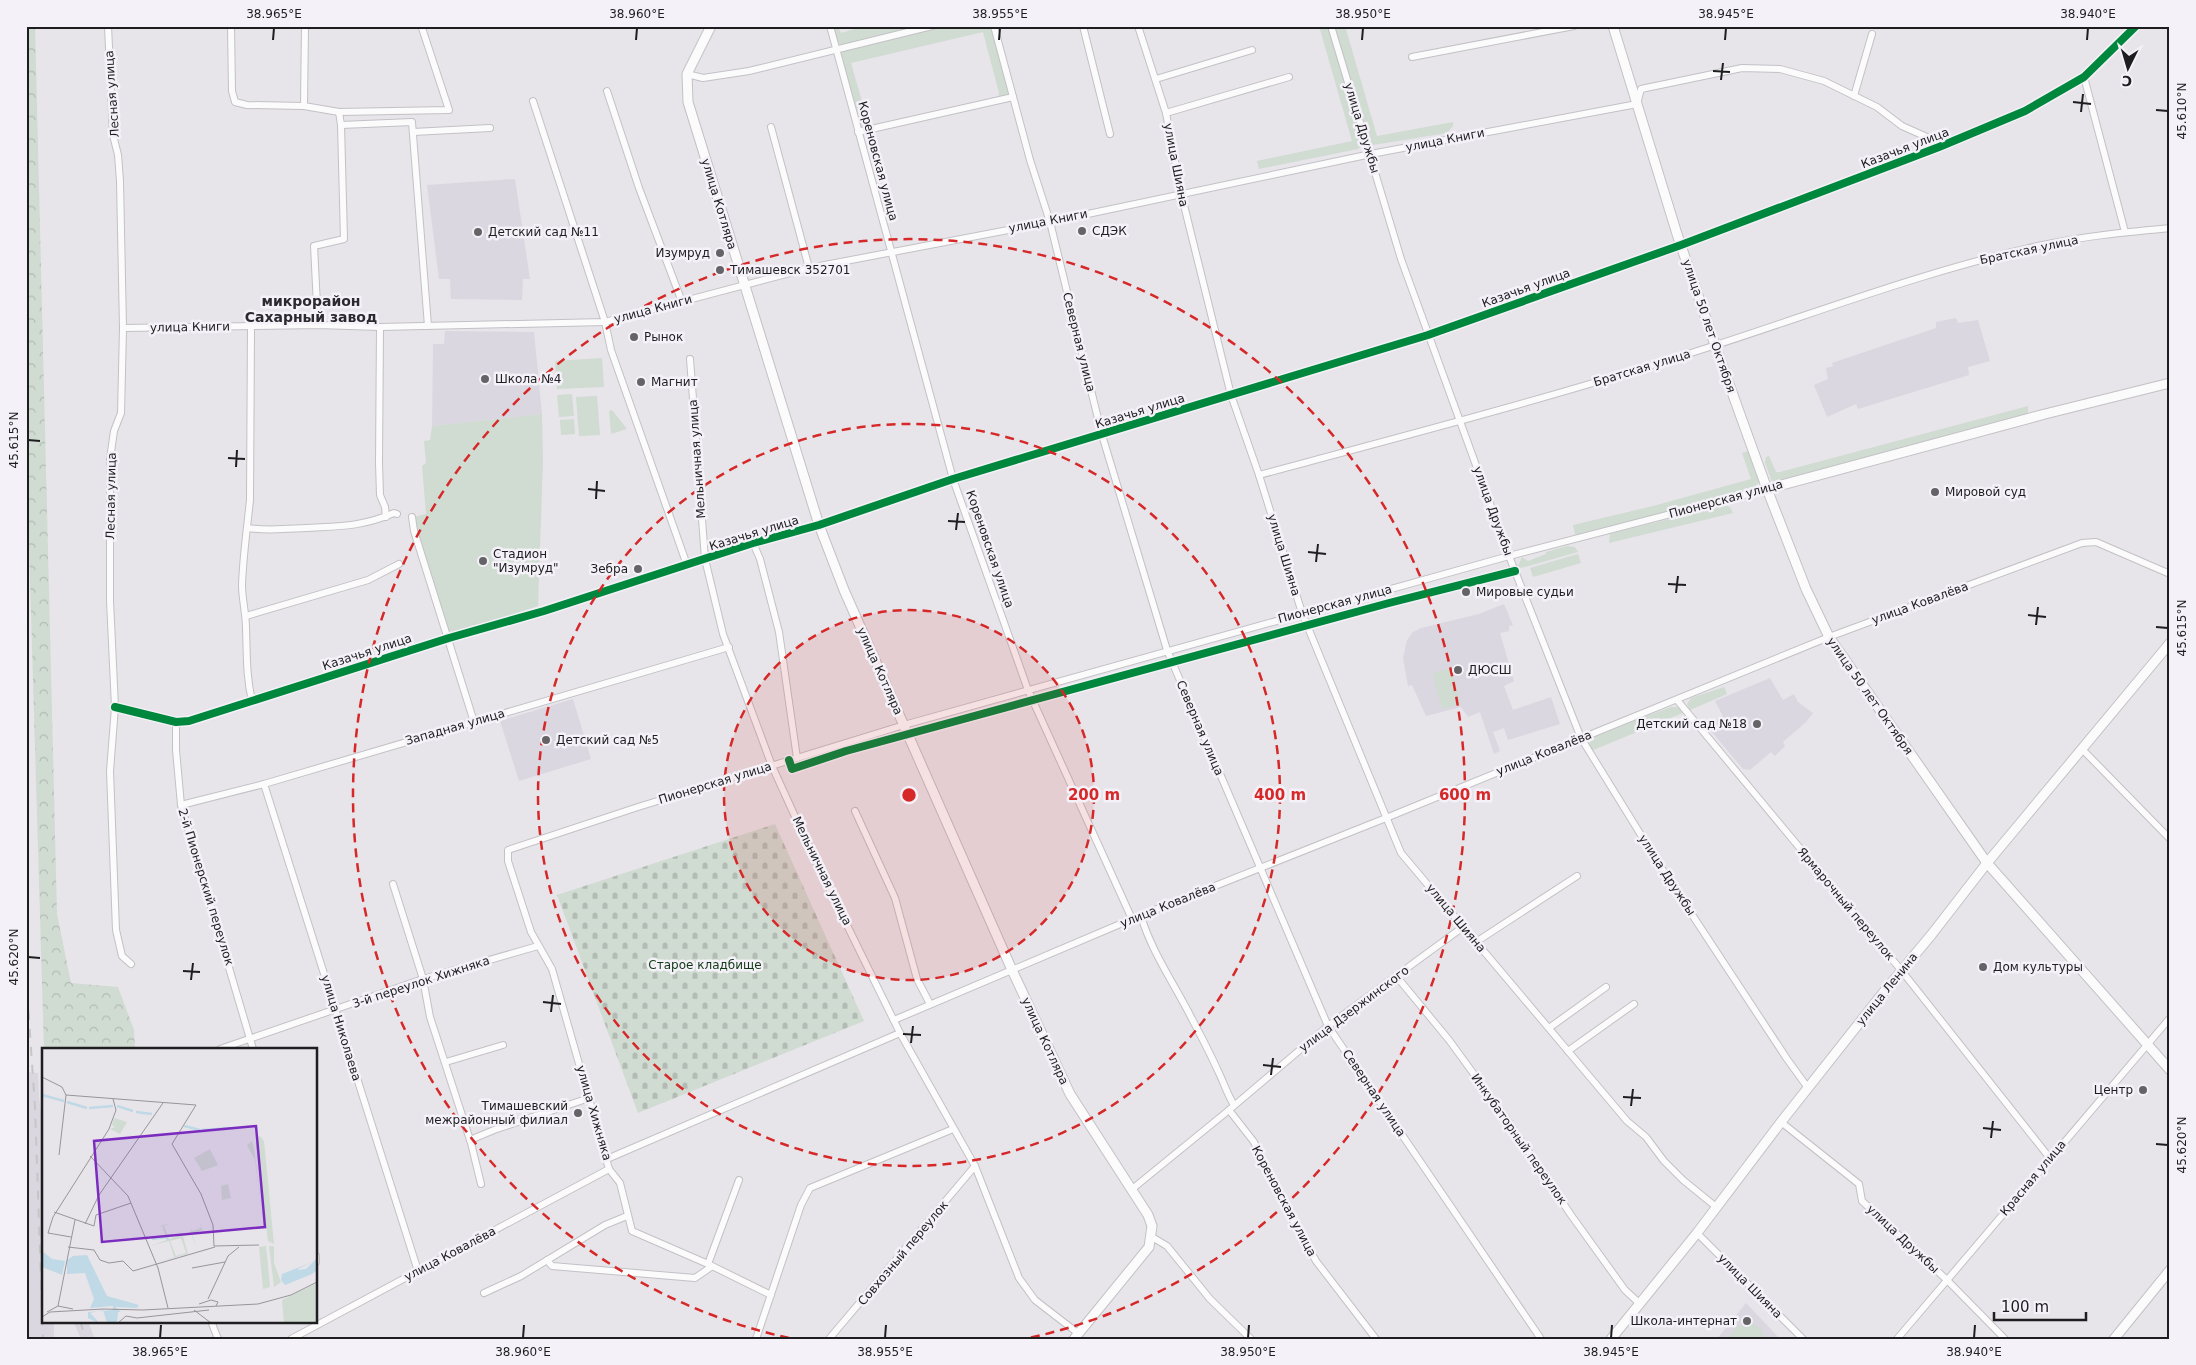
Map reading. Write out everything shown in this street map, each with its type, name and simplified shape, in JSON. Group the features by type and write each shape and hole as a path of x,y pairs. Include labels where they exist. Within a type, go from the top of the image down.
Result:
{"main road":[{"name":"улица Котляра","path":"711,26 687,74 686,92 819,525 844,590 1012,970 1070,1094 1148,1215 1152,1226 1152,1237"},
{"name":"улица 50 лет Октября","path":"1613,26 1681,245 1715,345 1767,489 1806,589 1829,637 1987,863 2170,1070"},
{"name":"Пионерская улица","path":"1767,489 2045,414 2170,383"},
{"name":"улица Ленина","path":"1611,1339 1638,1303 1697,1233 1715,1206 1780,1122 1901,970 1987,863 2170,643"},
{"path":"1077,1336 1141,1258 1149,1246 1152,1237"},
{"path":"2114,1339 2170,1270"}],"street":[{"name":"Лесная улица","path":"108,26 113,135 118,154 120,181 123,328 122,413 114,431 110,459 110,601 115,707 110,771 116,930 122,956 131,964"},
{"path":"231,26 232,91 235,102 247,106 304,106 339,112 449,110 422,28"},
{"path":"304,106 305,26"},
{"name":"Кореновская улица","path":"830,26 953,479 1028,690 1132,919"},
{"path":"687,74 703,78 749,71 932,26"},
{"name":"Северная улица","path":"994,26 1050,222 1102,435 1167,650 1328,1026 1541,1339"},
{"path":"1083,26 1110,134"},
{"name":"улица Шияна","path":"1138,26 1166,113 1181,193 1231,395 1259,475 1302,613 1401,853 1627,1121 1646,1137 1664,1161 1683,1180 1715,1206"},
{"name":"улица Дружбы","path":"1332,26 1401,259 1509,556 1581,738 1662,869 1808,1088"},
{"path":"1412,57 1574,26"},
{"name":"Казачья улица","path":"115,707 176,722 189,721 449,638 544,611 753,544 819,525 953,479 1428,335 1681,245 1939,147 2025,111 2084,77 2136,26"},
{"path":"1854,96 1872,34"},
{"path":"1156,79 1252,50"},
{"path":"1637,104 1641,89 1742,68 1780,69 1824,81 1877,107 1902,126 1929,138 1939,147"},
{"path":"1166,113 1289,77"},
{"path":"2084,77 2125,232"},
{"path":"607,91 639,188 682,302"},
{"path":"858,132 1013,97"},
{"path":"533,101 605,322 611,350 687,565"},
{"name":"улица Книги","path":"123,328 318,325 380,327 605,322 810,268 1050,222 1371,154 1637,104"},
{"path":"318,325 314,246 344,238 339,112"},
{"path":"341,125 412,122 428,326"},
{"path":"771,127 810,268"},
{"path":"413,132 490,128"},
{"name":"Братская улица","path":"1259,475 1574,389 1959,265 2045,244 2125,232 2170,228"},
{"path":"251,326 250,477 248,528 244,539 242,588 246,616 247,680 252,701"},
{"path":"380,327 380,495 385,507 386,517"},
{"name":"Мельничная улица","path":"690,359 705,560 724,634 772,766 813,856 900,1033 975,1166 1020,1278 1035,1300 1077,1336"},
{"name":"Пионерская улица","path":"508,850 638,807 904,725 1509,556 1767,489"},
{"path":"248,528 268,531 352,526 368,524 394,513 397,514"},
{"path":"412,517 432,591 449,638 474,722"},
{"name":"улица Ковалёва","path":"894,1020 1132,919 1386,818 1829,637 2082,543 2096,542 2170,574"},
{"path":"753,544 760,560 779,632 797,758"},
{"path":"246,616 368,580 399,564"},
{"name":"Западная улица","path":"181,805 264,784 729,647"},
{"name":"Ярмарочный переулок","path":"1677,700 1901,970 2049,1157"},
{"name":"2-й Пионерский переулок","path":"176,722 176,750 181,805 253,1048"},
{"path":"2082,748 2170,839"},
{"name":"улица Николаева","path":"264,784 305,908 418,1271"},
{"path":"855,811 895,898 917,978 930,1004"},
{"name":"улица Хижняка","path":"508,850 508,862 538,946 552,968 609,1169 620,1184 632,1231 771,1295"},
{"path":"1476,942 1578,876"},
{"path":"392,884 423,979 430,1017 470,1140 480,1184"},
{"name":"Кореновская улица","path":"1141,916 1146,932 1162,966 1192,1018 1219,1072 1232,1108 1254,1142 1281,1199 1316,1261 1376,1339"},
{"name":"улица Дзержинского","path":"1131,1190 1232,1108 1328,1026 1463,927"},
{"name":"3-й переулок Хижняка","path":"223,1048 423,979 538,946"},
{"name":"Инкубаторный переулок","path":"1397,976 1449,1040 1508,1121 1619,1282 1638,1303"},
{"path":"1549,1028 1606,987"},
{"path":"1568,1051 1634,1004"},
{"name":"Красная улица","path":"1897,1339 2049,1157 2170,1018"},
{"path":"607,1159 900,1033"},
{"path":"446,1062 503,1046"},
{"path":"470,1140 590,1098"},
{"name":"улица Дружбы","path":"1780,1122 1859,1184 1862,1201 1947,1280 2005,1339"},
{"path":"756,1339 801,1205 810,1188 953,1129"},
{"name":"Совхозный переулок","path":"829,1339 975,1166"},
{"name":"улица Ковалёва","path":"291,1339 609,1169"},
{"path":"547,1260 552,1266 695,1278 710,1266 739,1180"},
{"path":"484,1292 521,1276 605,1225 627,1216"},
{"name":"улица Шияна","path":"1697,1233 1804,1339"},
{"path":"1152,1237 1167,1246 1210,1299 1251,1339"},
{"path":"211,1322 218,1339"}],"shaded area":[{"name":"Детский сад №11","path":"515,179 530,279 523,279 522,300 451,299 450,279 439,279 427,185"},
{"path":"1956,318 1958,323 1978,320 1990,361 1968,367 1969,375 1858,409 1856,404 1827,417 1814,385 1828,379 1826,368 1833,366 1832,363 1936,328 1936,322"},
{"name":"Школа №4","path":"445,331 534,332 542,414 432,426 433,344 444,344"},
{"name":"ДЮСШ","path":"1504,604 1513,625 1509,626 1509,631 1500,633 1514,681 1504,686 1513,710 1551,697 1560,724 1508,740 1504,728 1493,732 1500,751 1494,754 1480,712 1468,717 1461,707 1426,716 1412,685 1408,686 1403,658 1407,640 1413,632 1421,628 1479,614"},
{"name":"Детский сад №18","path":"1770,678 1783,700 1794,694 1798,702 1813,713 1806,722 1783,742 1785,746 1775,756 1771,752 1750,770 1743,769 1706,725 1723,716 1715,701"},
{"name":"Детский сад №5","path":"573,699 591,759 519,781 500,721"},
{"path":"26,1072 38,1073 42,1122 42,1322 54,1322 54,1339 26,1339"},
{"name":"Школа-интернат","path":"1746,1303 1780,1339 1717,1339"},
{"path":"73,1322 88,1322 95,1339 81,1339"}],"green space":[{"path":"26,26 35,26 57,914 71,983 118,987 134,1030 135,1048 44,1048 26,445"},
{"path":"832,26 838,26 841,33 865,26 920,26 842,45 838,43"},
{"path":"940,26 992,26 1010,95 998,98 999,93 983,32 851,63 869,126 862,128 840,52"},
{"path":"1319,26 1329,26 1353,106 1361,146 1358,149 1259,169 1257,161 1352,141"},
{"path":"1334,26 1345,26 1377,136 1453,122 1453,126 1447,133 1371,144"},
{"path":"602,358 604,387 557,389 555,361"},
{"path":"572,394 574,416 559,417 557,395"},
{"path":"597,396 600,435 579,436 576,397"},
{"path":"2028,406 2028,415 1776,483 1772,482 1765,463 1766,457 1769,456 1776,472 1780,472"},
{"path":"612,410 627,429 611,434 609,411"},
{"name":"Стадион \"Изумруд\"","path":"542,414 543,461 538,606 457,633 447,630 414,517 426,514 422,466 426,463 424,441 430,440 432,426"},
{"path":"574,419 575,434 561,435 560,420"},
{"path":"1748,451 1760,481 1753,489 1575,534 1573,525 1653,506 1751,479 1742,453"},
{"path":"1724,505 1730,507 1733,513 1609,543 1610,534"},
{"path":"1567,546 1575,547 1578,552 1521,568 1518,566 1522,557 1528,561 1546,554 1546,552"},
{"path":"1578,554 1581,563 1533,577 1530,568"},
{"path":"1451,668 1461,704 1442,709 1432,673"},
{"path":"1724,687 1727,694 1690,710 1687,704 1691,698"},
{"path":"1671,707 1678,707 1685,712 1591,751 1588,745 1590,737"},
{"name":"Старое кладбище","path":"775,824 864,1021 638,1113 557,895"},
{"path":"1747,1323 1759,1327 1765,1339 1727,1339 1736,1327"}],"railway":[{"path":"26,975 35,1107 42,1310"},
{"path":"42,1322 43,1339"},
{"path":"80,1322 86,1339"}],"cycle path":[{"path":"115,707 176,722 189,721 449,638 544,611 753,543 819,525 953,479 1428,335 1681,245 1939,147 2025,111 2084,77 2136,26"},
{"path":"789,760 792,769 846,751 1389,603 1515,571"}],"place":[{"name":"СДЭК","path":"1082,231"},
{"name":"Детский сад №11","path":"478,232"},
{"name":"Изумруд","path":"720,253"},
{"name":"Тимашевск 352701","path":"720,270"},
{"name":"Рынок","path":"634,337"},
{"name":"Школа №4","path":"485,379"},
{"name":"Магнит","path":"641,382"},
{"name":"Мировой суд","path":"1935,492"},
{"name":"Стадион \"Изумруд\"","path":"483,561"},
{"name":"Зебра","path":"638,569"},
{"name":"Мировые судьи","path":"1466,592"},
{"name":"ДЮСШ","path":"1458,670"},
{"name":"Детский сад №18","path":"1757,724"},
{"name":"Детский сад №5","path":"546,740"},
{"name":"Дом культуры","path":"1983,967"},
{"name":"Центр","path":"2143,1090"},
{"name":"Тимашевский межрайонный филиал","path":"578,1113"},
{"name":"Школа-интернат","path":"1747,1321"}],"district":[{"name":"микрорайон Сахарный завод","path":"311,310"}]}
